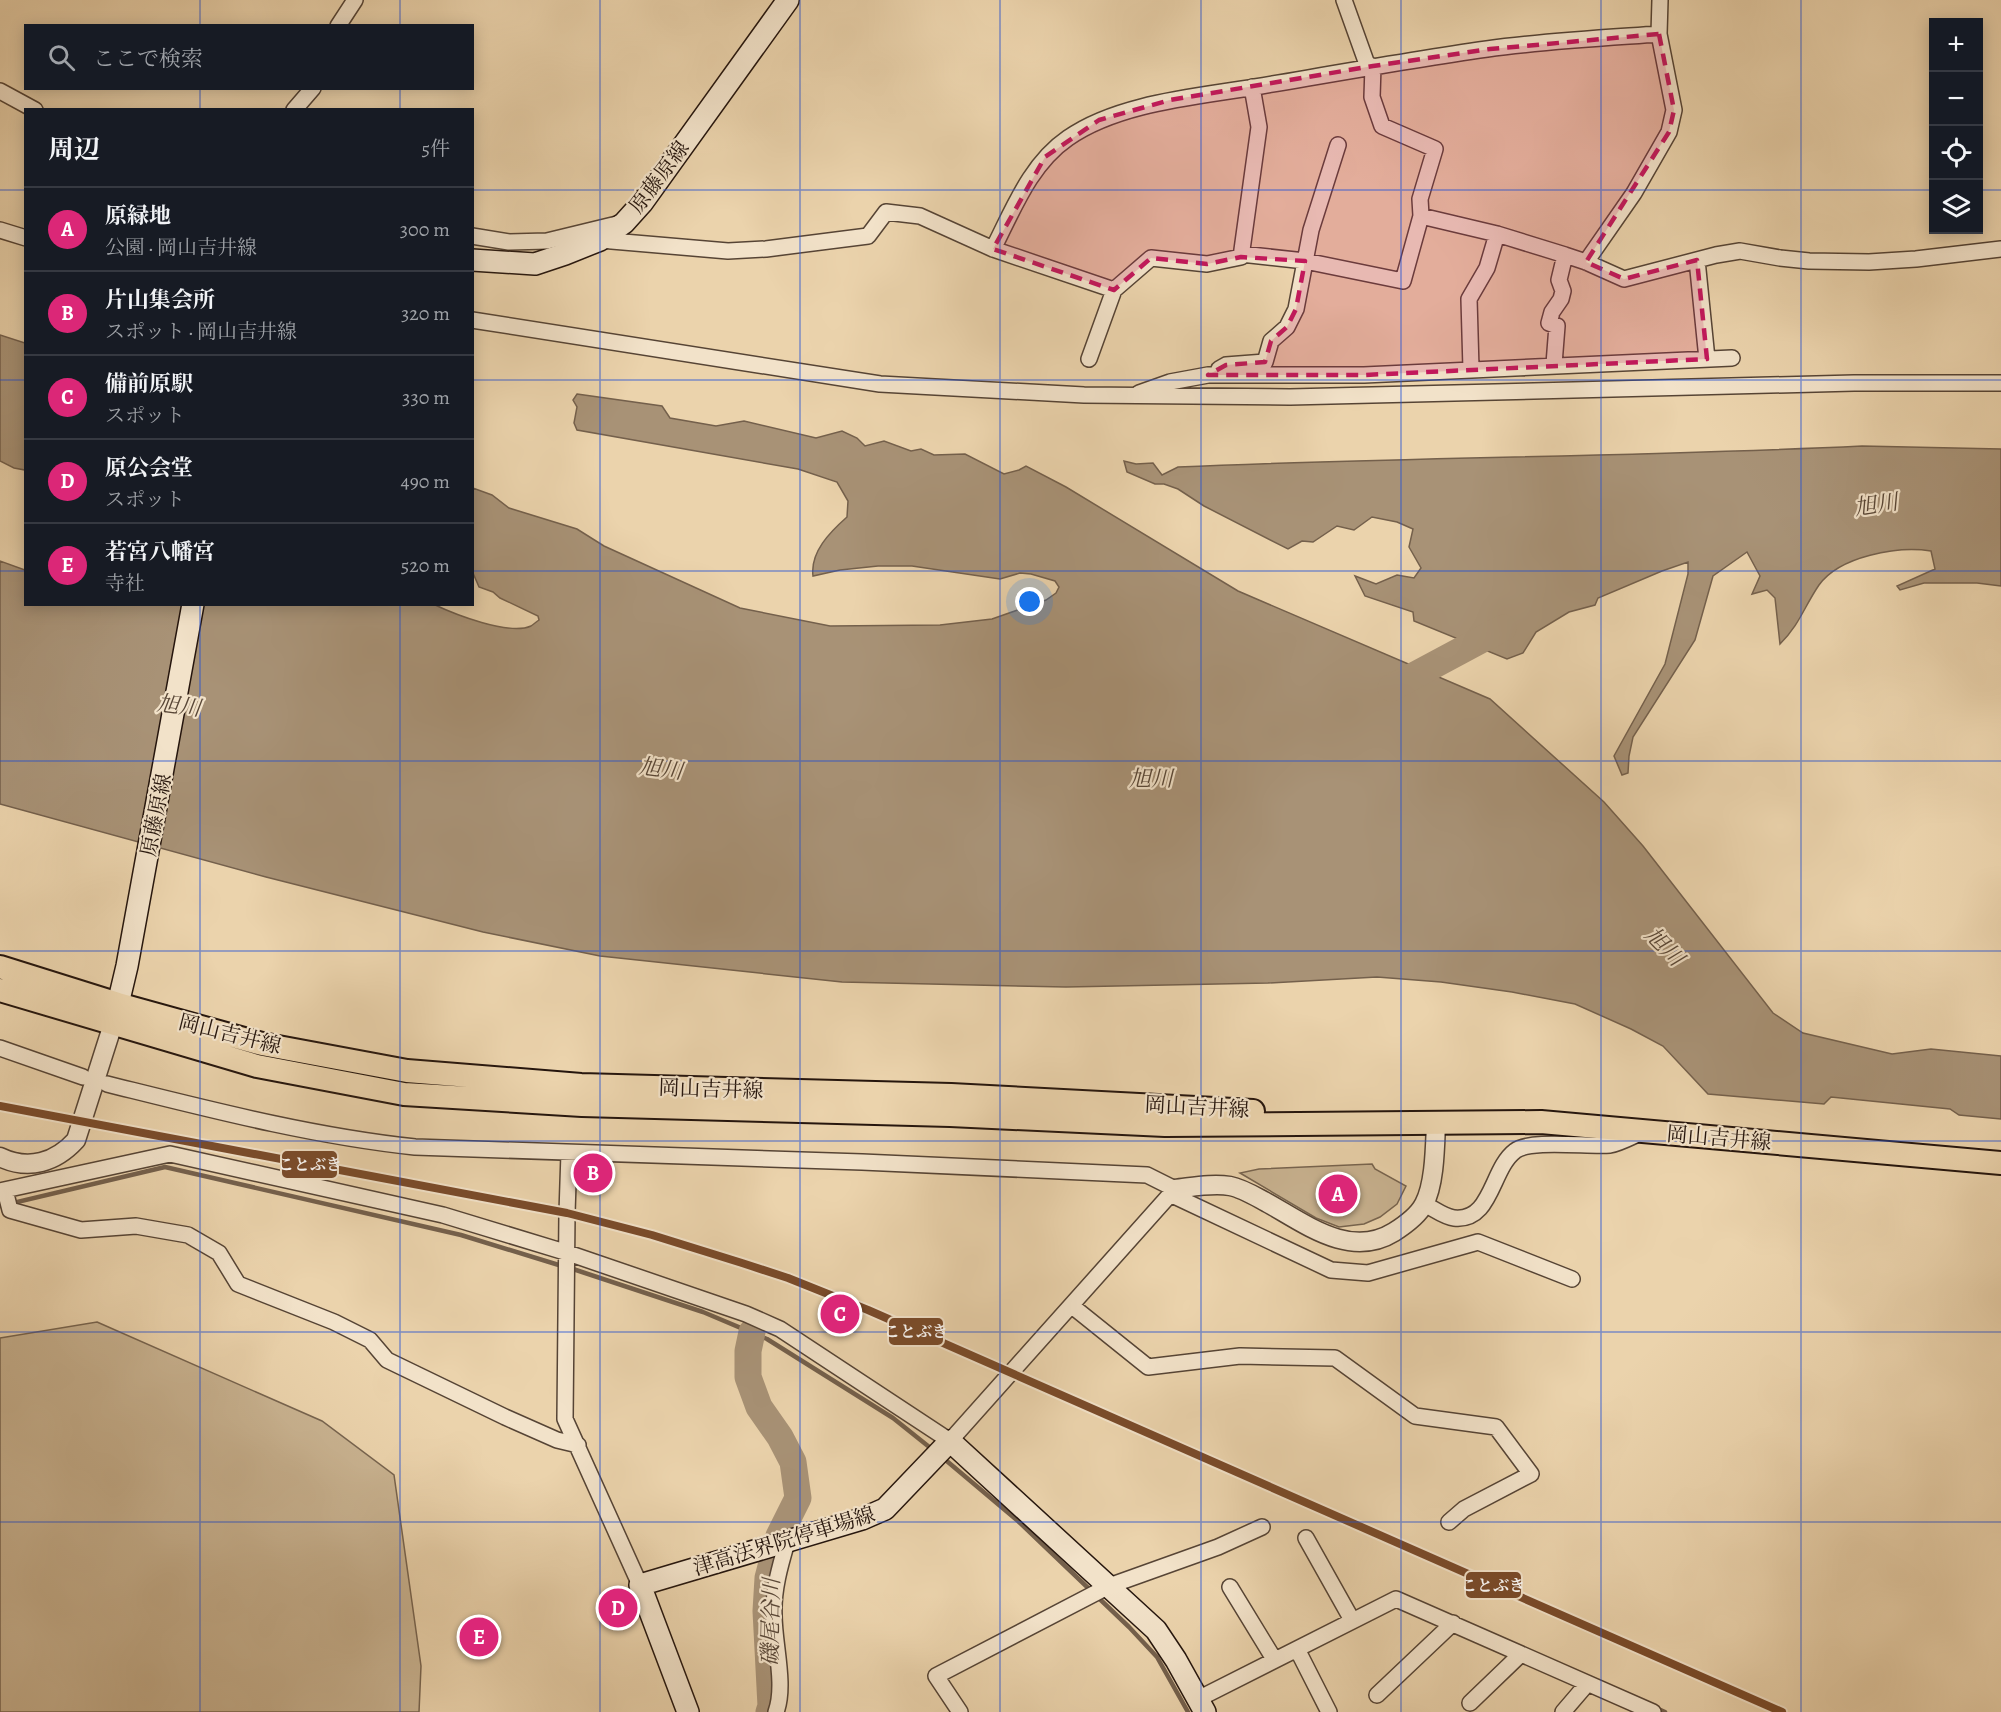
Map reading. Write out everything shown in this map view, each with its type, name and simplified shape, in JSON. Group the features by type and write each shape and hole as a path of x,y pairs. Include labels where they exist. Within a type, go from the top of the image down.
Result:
{"main road":[{"name":"原藤原線","path":"474,260 535,264 600,240 624,223 642,203 789,0"},
{"name":"原藤原線","path":"115,1014 127,966 194,606"},
{"name":"岡山吉井線","path":"0,967 115,1014"},
{"name":"岡山吉井線","path":"0,990 262,1044 418,1072 581,1085 962,1096 1167,1105 1436,1123 1541,1122 2001,1163"},
{"name":"津高法界院停車場線","path":"640,1585 862,1519 885,1509 943,1449"},
{"path":"943,1449 1099,1592 1156,1630 1176,1659 1202,1706"},
{"path":"640,1585 688,1712"}],"street":[{"path":"339,24 355,0"},
{"path":"1241,254 1305,261 1403,281 1421,216 1420,199 1435,149 1382,126 1372,97 1370,67 1344,0"},
{"path":"1586,262 1634,194 1669,132 1674,110 1659,34 1660,0"},
{"path":"993,249 1025,186 1045,157 1068,138 1099,120 1170,100 1370,67 1490,49 1659,34"},
{"path":"1089,359 1114,290 1151,258 1207,264 1241,257 1259,128 1252,87"},
{"path":"296,108 311,90"},
{"path":"0,91 31,108"},
{"path":"1208,375 1226,365 1265,362 1271,340 1287,327 1296,309 1311,231 1338,145"},
{"path":"600,240 728,252 766,249 868,236 886,212 920,216 993,249 1114,290"},
{"path":"1421,216 1497,234 1566,255 1624,279 1740,251 1809,261 1869,262 2001,249"},
{"path":"474,236 509,242 547,241 624,223"},
{"path":"0,230 24,237"},
{"path":"1471,369 1469,299 1487,268 1497,234"},
{"path":"1554,364 1557,326 1549,323 1563,291 1559,280 1566,255"},
{"path":"1697,260 1707,359"},
{"path":"474,320 879,384 981,391 1128,397 1290,396 1830,384 2001,383"},
{"path":"1128,397 1170,382 1208,375 1364,375 1732,357"},
{"path":"0,1157 16,1163 33,1165 50,1160 66,1151 76,1140 115,1014"},
{"path":"0,1048 83,1077"},
{"path":"107,1084 361,1142 415,1147 862,1162 1147,1176 1173,1192 1332,1270 1368,1272 1478,1242 1572,1280"},
{"path":"6,1198 170,1154 423,1210 567,1262 746,1314 780,1329 943,1449 1173,1192 1210,1185 1232,1186 1332,1238 1353,1243 1372,1241 1388,1236 1407,1224 1424,1204 1434,1167 1436,1123"},
{"path":"1424,1204 1452,1218 1468,1217 1480,1209 1505,1161 1516,1150 1532,1146 1612,1145 1643,1132"},
{"path":"569,1153 565,1419 640,1585"},
{"path":"6,1198 81,1230 136,1226 188,1235 219,1253 238,1284 334,1322 370,1340 387,1360 505,1417 557,1440 578,1446"},
{"path":"1072,1306 1148,1367 1240,1356 1335,1358 1415,1416 1496,1427 1531,1474 1464,1509 1449,1522"},
{"path":"960,1712 936,1676 1099,1592 1218,1547 1262,1527"},
{"path":"1306,1538 1352,1620"},
{"path":"776,1712 780,1690 774,1606 780,1544"},
{"path":"1230,1587 1274,1659"},
{"path":"1202,1706 1274,1659 1396,1599 1653,1712"},
{"path":"1377,1695 1453,1623"},
{"path":"1297,1649 1329,1712"},
{"path":"1470,1703 1521,1654"},
{"path":"1563,1712 1587,1684"}],"highlighted area":[{"path":"1659,34 1674,110 1669,132 1586,262 1624,279 1697,260 1707,359 1364,375 1208,375 1226,365 1265,362 1271,341 1287,327 1296,309 1305,261 1241,257 1207,264 1151,258 1114,290 993,249 1045,157 1099,120 1170,100 1373,66 1490,49"}],"shaded area":[{"path":"1372,1164 1375,1169 1406,1186 1397,1204 1380,1217 1364,1224 1339,1227 1316,1218 1240,1173 1259,1169"},
{"path":"97,1322 322,1421 394,1475 421,1666 419,1712 0,1712 0,1338"}],"water":[{"path":"0,335 24,343 24,470 0,461"},
{"name":"旭川","path":"577,394 662,406 670,418 716,426 744,421 816,438 842,431 857,438 865,446 884,441 911,451 921,449 934,455 965,454 1004,474 1026,466 1066,487 1238,591 1490,699 1604,802 1643,846 1773,1013 1803,1033 1892,1054 1931,1049 2001,1056 2001,1119 1959,1115 1950,1109 1831,1097 1824,1104 1708,1094 1663,1046 1575,1004 1441,982 1377,977 1268,983 1066,987 842,982 600,956 483,932 266,877 0,804 0,561 24,570 24,606 438,606 467,618 496,626 521,628 531,626 539,620 538,616 479,587 474,575 474,488 492,495 509,508 577,529 604,546 740,608 830,626 940,625 992,619 1046,600 1056,593 1059,587 1055,581 1031,574 1020,573 1000,579 912,566 878,566 840,570 813,576 815,559 822,543 847,517 848,501 837,482 798,469 577,430 574,423 577,407 573,400"},
{"name":"旭川","path":"1862,446 2001,449 2001,586 1977,583 1924,583 1900,590 1897,586 1935,569 1931,551 1902,550 1870,555 1855,560 1828,575 1780,644 1775,598 1767,590 1752,594 1760,576 1747,552 1713,576 1695,640 1633,737 1628,773 1622,775 1614,756 1665,664 1688,574 1688,562 1598,598 1595,605 1569,612 1536,632 1523,653 1507,659 1414,621 1413,612 1365,596 1355,576 1376,584 1397,575 1414,578 1421,568 1409,547 1413,529 1397,522 1372,517 1354,530 1337,526 1313,542 1302,541 1288,549 1204,506 1178,489 1164,484 1155,484 1127,472 1124,461 1136,464 1153,463 1162,475 1178,467"}],"waterway":[{"name":"旭川","path":"1391,688 1503,628"},
{"path":"0,1206 165,1167 461,1235 562,1266"},
{"path":"570,1268 703,1312 767,1339 893,1418 933,1450"},
{"name":"磯尾谷川","path":"752,1332 748,1351 748,1377 759,1407 780,1437 793,1462 798,1498 779,1536 768,1578 766,1611 771,1706 769,1712"},
{"path":"942,1457 1018,1521 1129,1627 1157,1657 1188,1712"},
{"path":"1656,1708 1665,1712"}],"transit line":[{"name":"ことぶき","path":"0,1106 567,1213 652,1235 788,1278 868,1310 1782,1712"}],"place":[{"name":"片山集会所","path":"593,1173"},
{"name":"原緑地","path":"1338,1194"},
{"name":"備前原駅","path":"840,1314"},
{"name":"原公会堂","path":"618,1608"},
{"name":"若宮八幡宮","path":"479,1637"}]}
